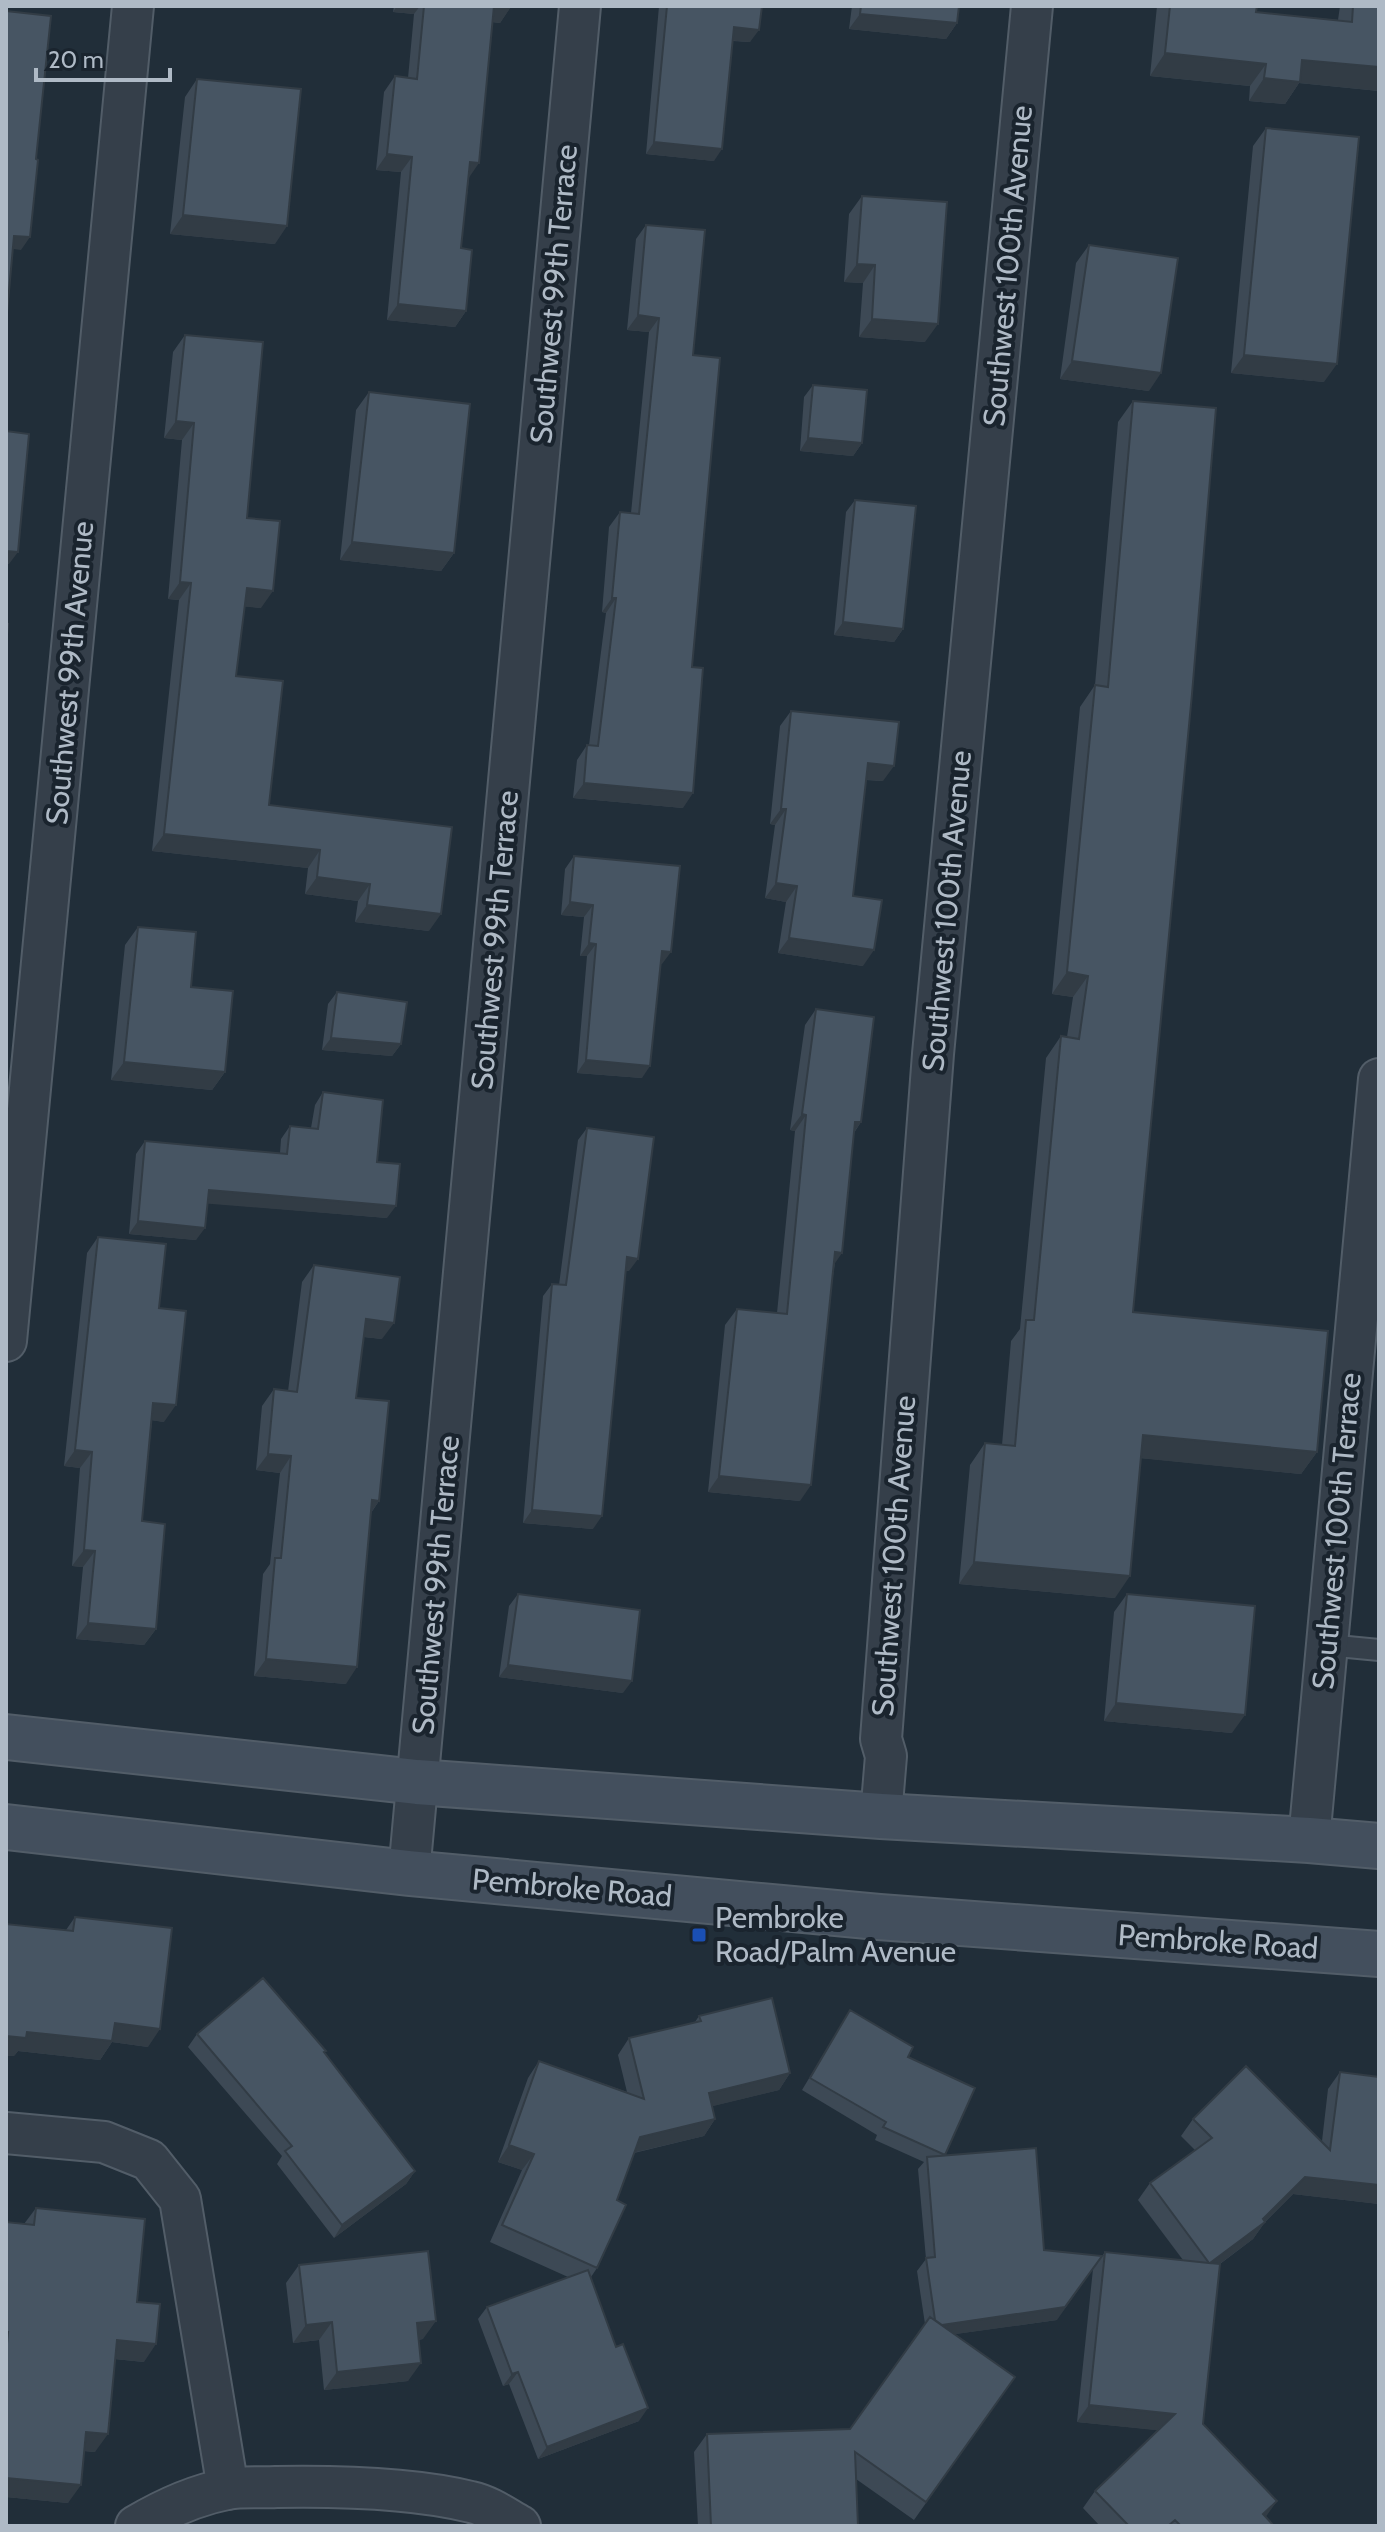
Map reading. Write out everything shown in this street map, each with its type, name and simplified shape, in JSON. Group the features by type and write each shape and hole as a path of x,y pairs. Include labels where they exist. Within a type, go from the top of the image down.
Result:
{"main road":[{"path":"6,1737 417,1782 881,1816 1379,1846"},
{"name":"Pembroke Road","path":"6,1827 409,1873 879,1917 1379,1954"}],"street":[{"name":"Southwest 99th Avenue","path":"6,1341 133,6"},
{"name":"Southwest 99th Terrace","path":"409,1873 580,6"},
{"name":"Southwest 100th Avenue","path":"881,1816 886,1756 881,1739 933,1054 1032,6"},
{"name":"Southwest 100th Terrace","path":"1309,1840 1327,1645 1369,1301 1379,1079"},
{"path":"6,2133 104,2142 149,2160 180,2199 228,2489"},
{"path":"136,2526 184,2503 228,2489 317,2487 376,2490 473,2502 520,2526"}],"lane":[{"path":"1327,1645 1378,1648"}],"building":[{"path":"424,6 494,6 479,163 470,162 461,248 472,250 466,311 398,304 412,157 387,154 395,76 417,79"},
{"path":"667,6 762,6 759,30 734,27 722,149 654,142"},
{"path":"861,6 959,6 957,23 860,14"},
{"path":"1170,6 1257,6 1256,12 1352,22 1353,6 1379,6 1379,67 1302,60 1300,82 1264,78 1266,64 1165,53"},
{"path":"6,11 51,16 30,237 14,236 6,324"},
{"path":"197,79 301,89 287,226 183,215"},
{"path":"1266,128 1359,137 1337,364 1244,355"},
{"path":"862,196 947,202 938,324 872,319 875,265 857,264"},
{"path":"646,225 705,230 693,355 720,358 692,667 703,668 693,793 584,783 587,745 598,746 616,598 612,598 620,512 639,514 659,318 638,315"},
{"path":"1089,245 1178,258 1161,373 1072,361"},
{"path":"185,335 263,342 247,518 280,521 273,591 247,588 236,676 283,681 269,805 452,827 441,914 367,905 370,884 317,877 320,850 164,834 191,583 180,582 194,423 176,421"},
{"path":"813,385 867,390 862,443 808,438"},
{"path":"369,392 470,404 454,553 352,542"},
{"path":"1133,401 1216,408 1133,1312 1328,1331 1317,1452 1143,1435 1130,1576 974,1562 985,1443 1015,1446 1026,1320 1034,1320 1061,1036 1079,1039 1088,976 1067,972 1095,685 1108,687"},
{"path":"6,431 29,434 18,552 6,551"},
{"path":"855,500 916,506 903,629 843,622"},
{"path":"791,711 899,722 894,766 868,763 853,896 882,900 874,950 789,938 797,886 776,883 786,809 781,809"},
{"path":"574,856 680,866 671,952 662,951 650,1066 586,1060 596,944 589,943 593,905 570,902"},
{"path":"138,927 196,932 191,987 233,991 225,1072 124,1062"},
{"path":"337,992 407,1002 401,1044 331,1038"},
{"path":"816,1009 874,1017 861,1122 855,1122 842,1253 835,1252 811,1485 719,1476 737,1309 787,1314 806,1115 802,1114"},
{"path":"323,1092 383,1100 377,1162 400,1164 396,1206 209,1190 205,1228 138,1221 145,1141 287,1154 290,1126 318,1129"},
{"path":"587,1128 654,1137 638,1259 627,1257 602,1516 532,1510 552,1284 566,1285"},
{"path":"98,1237 166,1244 159,1308 186,1311 176,1405 153,1403 142,1521 165,1524 156,1629 88,1623 95,1551 84,1550 92,1452 75,1450"},
{"path":"314,1265 400,1277 394,1323 366,1319 356,1398 389,1401 379,1501 372,1500 357,1667 266,1659 275,1558 281,1558 291,1456 268,1454 274,1389 297,1392"},
{"path":"518,1594 640,1610 632,1681 508,1665"},
{"path":"1127,1594 1255,1606 1245,1715 1116,1703"},
{"path":"75,1917 172,1928 160,2029 115,2023 112,2041 27,2032 26,2038 6,2036 6,1924 73,1931"},
{"path":"263,1978 326,2051 415,2171 342,2225 285,2151 292,2146 197,2034"},
{"path":"772,1998 790,2073 709,2093 715,2119 640,2137 617,2200 626,2205 597,2268 502,2225 534,2154 509,2145 539,2061 644,2099 629,2038 701,2021 699,2016"},
{"path":"850,2010 913,2047 908,2057 975,2088 945,2155 883,2127 886,2122 810,2078"},
{"path":"1246,2066 1330,2150 1340,2072 1379,2077 1379,2185 1305,2177 1263,2219 1265,2222 1210,2263 1220,2264 1203,2424 1277,2501 1263,2514 1274,2526 1181,2526 1175,2520 1168,2526 1129,2526 1095,2491 1175,2414 1089,2405 1105,2252 1209,2263 1150,2183 1212,2138 1193,2119"},
{"path":"1036,2148 1044,2250 1102,2256 1065,2307 942,2325 935,2320 926,2258 935,2257 927,2157"},
{"path":"36,2208 145,2219 137,2302 160,2304 156,2344 117,2340 108,2434 86,2432 81,2485 6,2478 6,2222 34,2225"},
{"path":"428,2251 436,2321 417,2323 421,2363 337,2372 332,2322 306,2325 299,2265"},
{"path":"588,2270 616,2347 623,2344 648,2408 547,2447 518,2372 512,2374 487,2307"},
{"path":"930,2317 1015,2377 926,2502 855,2452 858,2526 711,2526 707,2434 850,2429"}],"place":[{"name":"Pembroke Road/Palm Avenue","path":"699,1935"}]}
